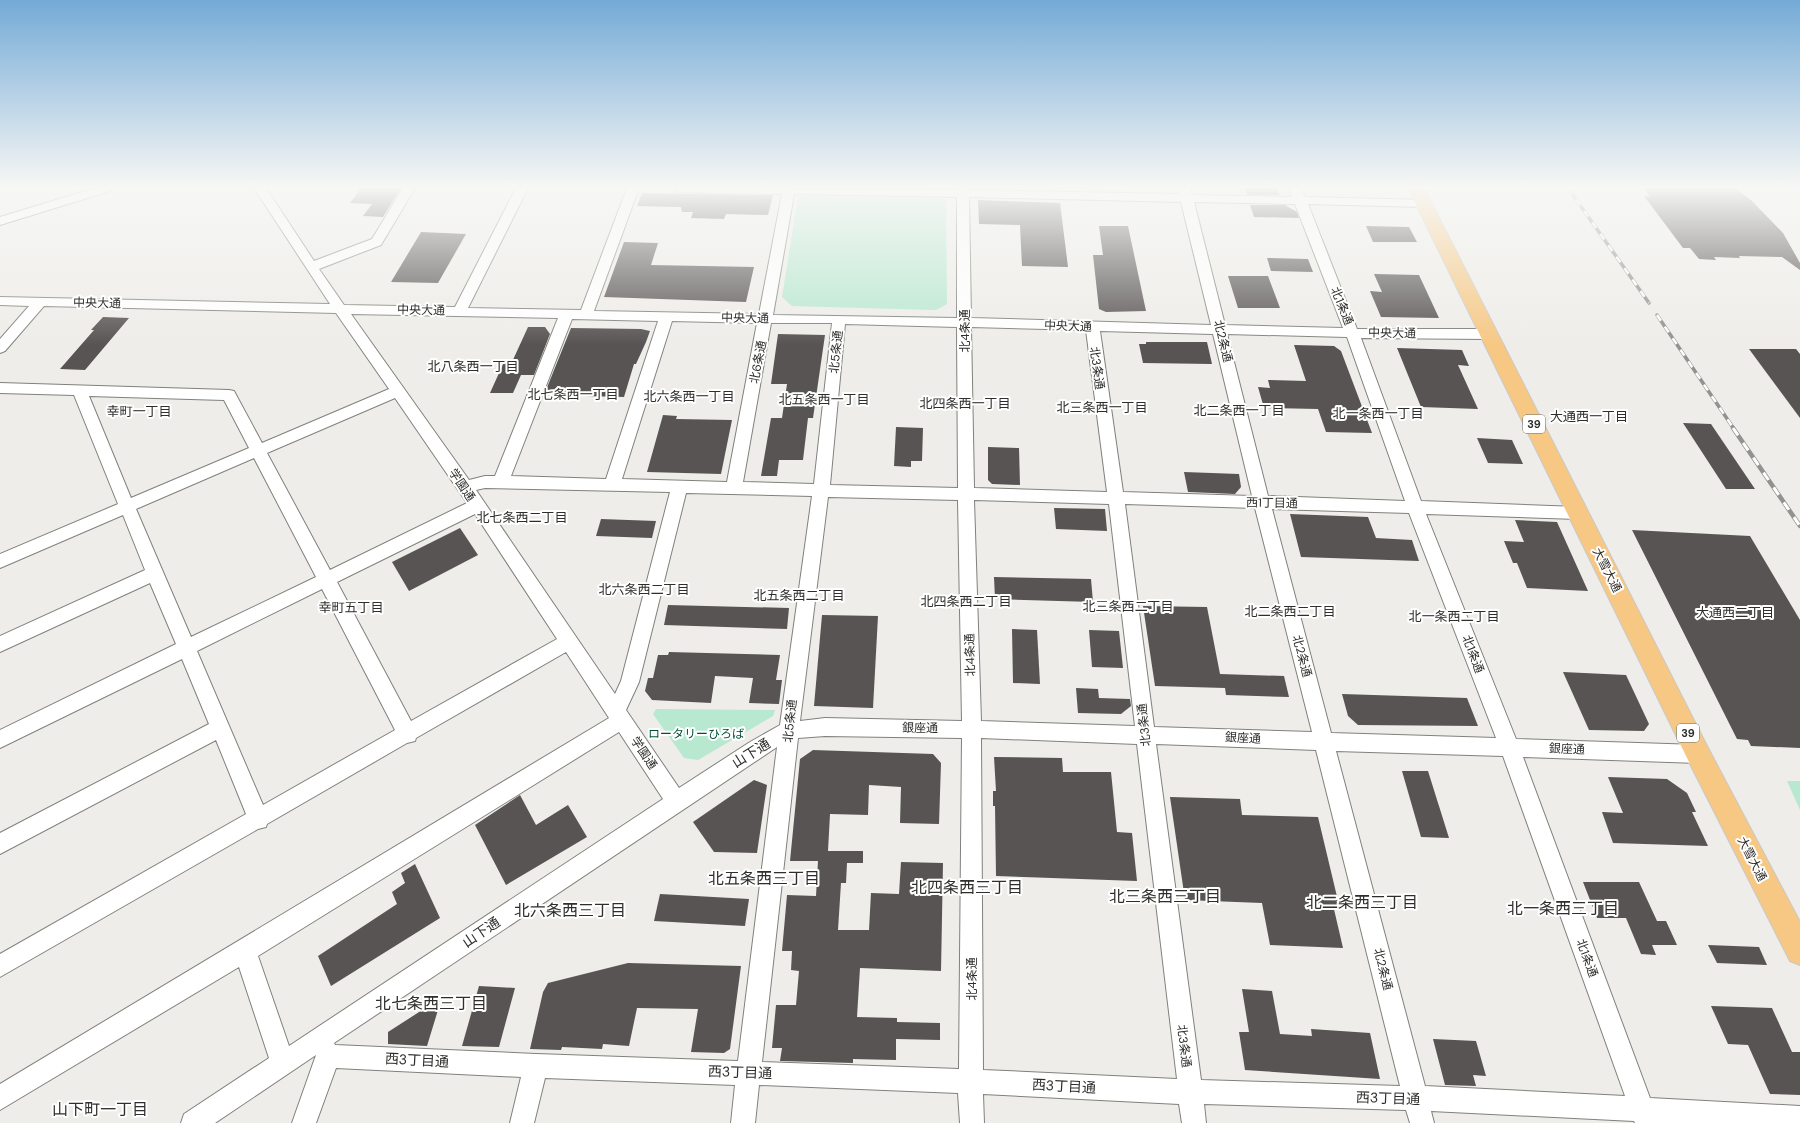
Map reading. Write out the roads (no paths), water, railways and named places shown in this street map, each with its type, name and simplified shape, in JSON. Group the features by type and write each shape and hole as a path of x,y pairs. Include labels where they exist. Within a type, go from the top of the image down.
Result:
{"highway":[{"name":"大雪大通","path":"1443,240 1698,754 1800,951"}],"street":[{"name":"学園通","path":"294,240 339,308 465,487 677,802"},
{"path":"311,267 378,240"},
{"path":"460,311 496,240"},
{"path":"586,314 613,240"},
{"name":"北6条通","path":"734,487 780,240"},
{"name":"北4条通","path":"963,240 966,494 971,729 972,1047 970,1081 972,1123"},
{"name":"北2条通","path":"1198,240 1262,503 1325,742 1422,1123"},
{"name":"北1条通","path":"1316,240 1352,333 1415,507 1509,746 1644,1116"},
{"name":"中央大通","path":"0,301 666,317 839,319 1352,333 1489,334"},
{"path":"0,348 40,302"},
{"path":"501,482 567,314"},
{"path":"612,485 666,317"},
{"name":"北5条通","path":"743,1123 789,730 821,490 839,319"},
{"name":"北3条通","path":"1092,326 1116,498 1143,710 1144,735 1194,1123"},
{"path":"0,388 229,395 408,735"},
{"path":"80,391 126,507 188,648 259,820"},
{"path":"0,561 397,391"},
{"name":"西1丁目通","path":"465,487 485,482 734,487 1578,513"},
{"path":"0,1098 245,951 619,715 630,682 680,486"},
{"path":"0,740 477,506"},
{"path":"0,644 155,573"},
{"path":"0,966 259,820 569,642"},
{"path":"0,844 221,727"},
{"name":"銀座通","path":"789,730 825,727 971,729 1325,742 1509,746 1698,754"},
{"name":"山下通","path":"193,1123 283,1064 324,1047 677,802 757,748 789,730"},
{"path":"245,951 283,1064"},
{"path":"304,1123 324,1047"},
{"name":"西3丁目通","path":"324,1047 536,1066 749,1072 1190,1092 1415,1098 1644,1116 1800,1118"},
{"path":"522,1123 536,1066"}],"railway":[{"path":"1605,240 1649,303"},
{"path":"1657,315 1734,429"},
{"path":"1733,428 1800,526"}],"district":[{"name":"北八条西一丁目","path":"473,366"},
{"name":"北七条西一丁目","path":"573,394"},
{"name":"北六条西一丁目","path":"689,396"},
{"name":"北五条西一丁目","path":"824,399"},
{"name":"北四条西一丁目","path":"965,403"},
{"name":"北三条西一丁目","path":"1102,407"},
{"name":"北二条西一丁目","path":"1239,410"},
{"name":"幸町一丁目","path":"139,411"},
{"name":"北一条西一丁目","path":"1378,413"},
{"name":"大通西一丁目","path":"1589,416"},
{"name":"北七条西二丁目","path":"522,517"},
{"name":"北六条西二丁目","path":"644,589"},
{"name":"北五条西二丁目","path":"799,595"},
{"name":"北四条西二丁目","path":"966,601"},
{"name":"北三条西二丁目","path":"1128,606"},
{"name":"幸町五丁目","path":"351,607"},
{"name":"北二条西二丁目","path":"1290,611"},
{"name":"大通西二丁目","path":"1735,612"},
{"name":"北一条西二丁目","path":"1454,616"},
{"name":"北五条西三丁目","path":"764,878"},
{"name":"北四条西三丁目","path":"967,887"},
{"name":"北三条西三丁目","path":"1165,896"},
{"name":"北二条西三丁目","path":"1362,902"},
{"name":"北一条西三丁目","path":"1563,908"},
{"name":"北六条西三丁目","path":"570,910"},
{"name":"北七条西三丁目","path":"431,1003"},
{"name":"山下町一丁目","path":"100,1109"}],"park label":[{"name":"ロータリーひろば","path":"696,734"}]}
